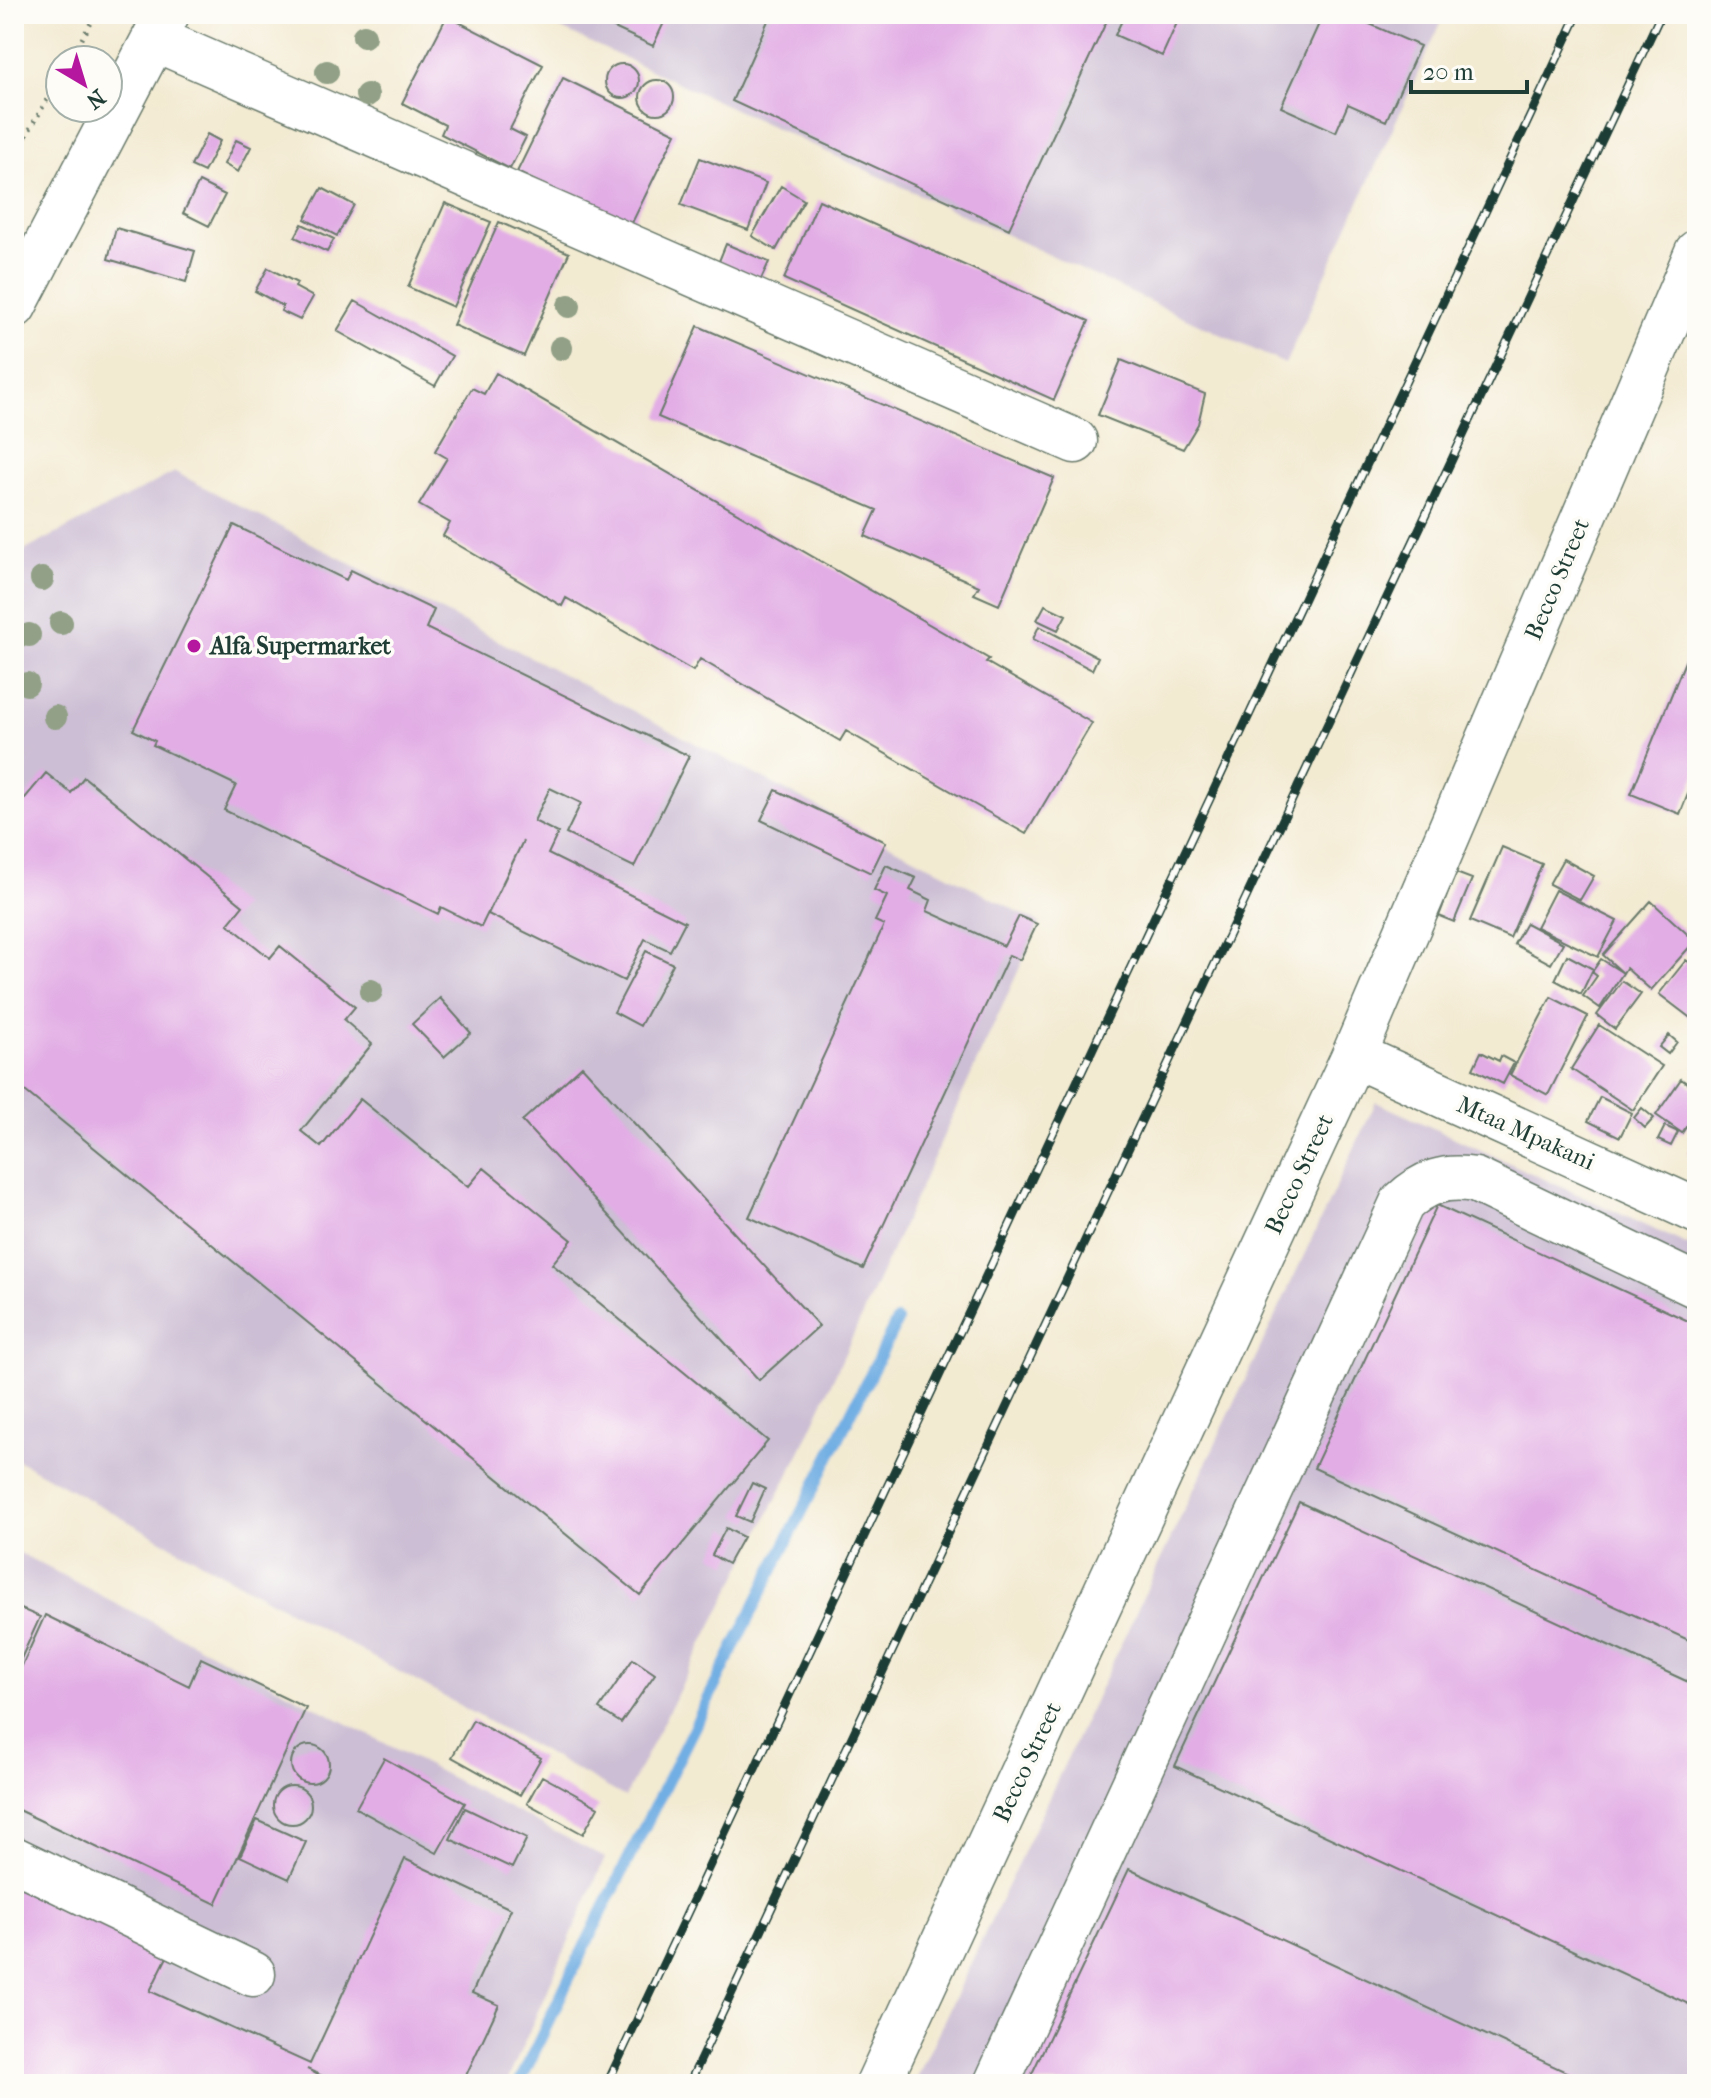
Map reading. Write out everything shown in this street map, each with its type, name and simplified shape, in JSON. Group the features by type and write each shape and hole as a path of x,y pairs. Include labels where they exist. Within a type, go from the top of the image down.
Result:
{"street":[{"path":"14,306 161,26 1075,441"},
{"name":"Becco Street","path":"878,2084 1354,1055 1697,252"},
{"name":"Mtaa Mpakani","path":"1354,1055 1697,1211"},
{"path":"996,2084 1402,1203 1415,1191 1432,1183 1453,1177 1475,1180 1697,1286"},
{"path":"14,1859 253,1974"}],"path":[{"path":"14,33 25,14"},
{"path":"79,44 96,14"},
{"path":"14,157 44,105"}],"shaded area":[{"path":"529,14 1445,14 1285,364"},
{"path":"175,472 1040,923 801,1450 625,1797 14,1458 14,556"},
{"path":"1376,1102 1697,1249 1697,2084 914,2084"},
{"path":"14,1550 605,1858 506,2084 14,2084"}],"building":[{"path":"584,14 668,14 653,46"},
{"path":"771,14 1110,14 1009,229 732,101"},
{"path":"1125,14 1181,14 1162,56 1115,35"},
{"path":"1316,14 1347,14 1420,46 1386,121 1348,104 1336,132 1281,107 1322,17"},
{"path":"447,16 543,65 510,129 526,137 510,169 441,134 445,125 402,103"},
{"path":"622,64 634,69 639,81 634,93 622,98 610,93 605,81 610,69"},
{"path":"563,78 676,133 630,227 517,172"},
{"path":"657,80 669,85 674,97 669,109 657,114 645,109 640,97 645,85"},
{"path":"207,134 220,141 204,172 191,166"},
{"path":"236,140 251,147 238,172 224,164"},
{"path":"700,158 766,183 748,230 681,205"},
{"path":"199,182 225,195 209,226 183,213"},
{"path":"781,186 804,200 776,250 752,236"},
{"path":"322,188 354,205 337,236 305,219"},
{"path":"819,200 1089,321 1054,400 784,279"},
{"path":"445,203 491,222 453,307 408,287"},
{"path":"499,222 569,253 524,356 453,325"},
{"path":"302,224 334,239 327,252 295,237"},
{"path":"116,228 195,251 186,282 108,259"},
{"path":"726,244 769,262 759,284 717,266"},
{"path":"268,268 297,283 295,287 313,297 300,320 281,311 283,306 255,291"},
{"path":"355,301 452,356 435,386 337,331"},
{"path":"698,326 1054,478 999,605 974,594 979,586 865,536 877,510 658,417"},
{"path":"1121,360 1205,394 1198,424 1183,449 1098,415"},
{"path":"496,373 989,659 986,662 1092,723 1026,834 846,731 840,741 700,659 693,671 566,598 562,606 443,536 450,523 419,505 447,458 435,451 472,388 484,394"},
{"path":"234,525 346,580 351,570 434,610 426,628 689,756 634,867 566,834 581,803 550,788 534,821 558,833 548,854 685,922 670,951 645,939 624,981 488,914 523,841 481,927 441,907 438,914 224,810 236,785 153,745 155,741 133,730"},
{"path":"1045,605 1066,615 1058,630 1037,620"},
{"path":"1039,626 1098,657 1092,670 1033,639"},
{"path":"1697,632 1697,772 1680,814 1631,794"},
{"path":"46,773 71,793 84,777 243,906 228,924 270,958 280,946 355,1007 344,1020 372,1044 301,1131 321,1147 360,1099 468,1187 484,1168 572,1240 552,1264 768,1441 640,1595 14,1082 14,811"},
{"path":"776,790 886,842 871,873 761,820"},
{"path":"1502,847 1542,864 1510,938 1470,921"},
{"path":"1563,859 1594,876 1580,900 1549,884"},
{"path":"886,865 916,878 910,890 931,900 927,911 1004,946 1019,916 1037,924 1020,960 1009,955 863,1269 749,1217 884,925 875,921 887,896 874,890"},
{"path":"1456,873 1472,879 1454,922 1439,916"},
{"path":"1555,890 1617,921 1598,957 1536,927"},
{"path":"1651,901 1695,941 1651,990 1626,968 1623,973 1603,955"},
{"path":"1526,923 1563,943 1551,964 1514,944"},
{"path":"646,951 673,964 640,1026 614,1012"},
{"path":"1567,955 1593,969 1581,994 1555,980"},
{"path":"1601,959 1623,973 1600,1008 1583,996 1597,976 1592,972"},
{"path":"1686,960 1697,968 1697,1023 1659,994"},
{"path":"1622,981 1641,994 1615,1029 1597,1015"},
{"path":"1551,997 1588,1016 1548,1095 1510,1075"},
{"path":"440,998 471,1033 444,1057 412,1024"},
{"path":"1599,1025 1662,1066 1633,1110 1571,1069"},
{"path":"1669,1035 1677,1042 1668,1054 1659,1047"},
{"path":"1481,1052 1499,1061 1501,1056 1514,1063 1503,1084 1473,1069"},
{"path":"582,1066 819,1326 759,1380 522,1121"},
{"path":"1681,1079 1697,1090 1697,1110 1682,1133 1656,1115"},
{"path":"1600,1097 1632,1113 1620,1137 1588,1121"},
{"path":"1642,1108 1654,1118 1645,1128 1634,1118"},
{"path":"1665,1126 1678,1132 1671,1146 1658,1140"},
{"path":"1697,1136 1697,1158 1688,1153"},
{"path":"1437,1205 1697,1325 1697,1644 1314,1468"},
{"path":"752,1483 765,1489 750,1522 736,1516"},
{"path":"1299,1502 1697,1686 1697,2008 1175,1766"},
{"path":"726,1528 743,1537 728,1564 712,1555"},
{"path":"14,1606 40,1617 14,1674"},
{"path":"45,1615 189,1686 201,1658 306,1708 216,1904 14,1808 14,1683"},
{"path":"633,1659 655,1674 621,1723 599,1709"},
{"path":"473,1720 541,1758 520,1795 452,1757"},
{"path":"310,1745 323,1751 329,1764 323,1777 310,1783 297,1777 291,1764 297,1751"},
{"path":"384,1758 465,1803 437,1853 356,1808"},
{"path":"542,1776 598,1807 583,1834 527,1803"},
{"path":"292,1786 305,1792 311,1805 305,1818 292,1824 279,1818 273,1805 279,1792"},
{"path":"465,1808 527,1838 512,1868 450,1839"},
{"path":"257,1820 306,1842 289,1879 240,1856"},
{"path":"405,1859 511,1909 472,1993 499,2005 462,2084 447,2084 431,2077 428,2084 339,2084 307,2069 334,2084 14,2084 14,1884 168,1955 150,1991 310,2064"},
{"path":"1129,1869 1592,2084 1027,2084"}],"waterway":[{"path":"519,2084 897,1321"}],"railway":[{"path":"607,2084 1578,14"},
{"path":"689,2084 1661,14"}],"place":[{"name":"Alfa Supermarket","path":"194,646"}]}
